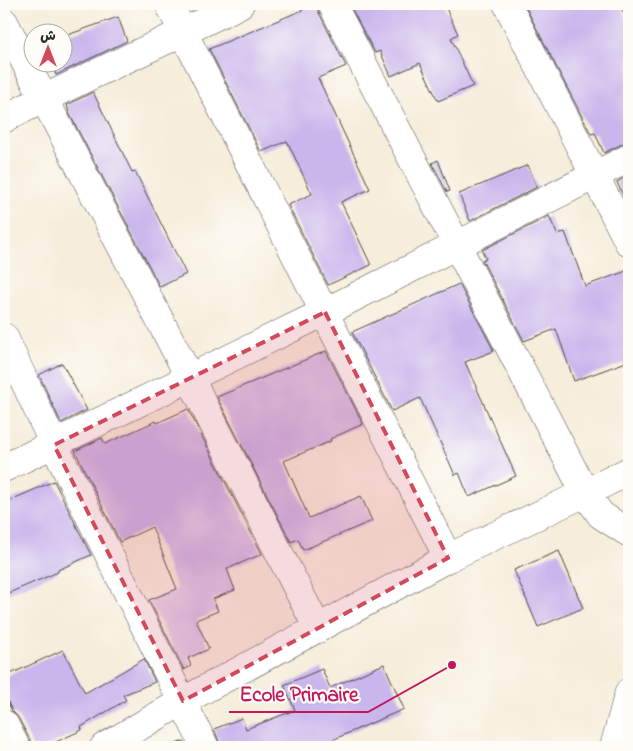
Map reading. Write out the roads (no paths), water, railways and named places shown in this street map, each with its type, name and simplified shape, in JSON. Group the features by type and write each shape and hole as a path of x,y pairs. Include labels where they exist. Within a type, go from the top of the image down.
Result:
{"street":[{"path":"169,4 448,558"},
{"path":"4,119 42,98 183,33 240,4"},
{"path":"332,4 585,493 601,515 629,533"},
{"path":"507,4 629,243"},
{"path":"4,22 318,628"},
{"path":"4,468 325,312 629,158"},
{"path":"4,337 54,445 205,747"},
{"path":"104,747 183,701 448,558 629,471"},
{"path":"621,736 629,692"},
{"path":"4,724 16,747"}],"place":[{"name":"Ecole Primaire","path":"452,665"}]}
